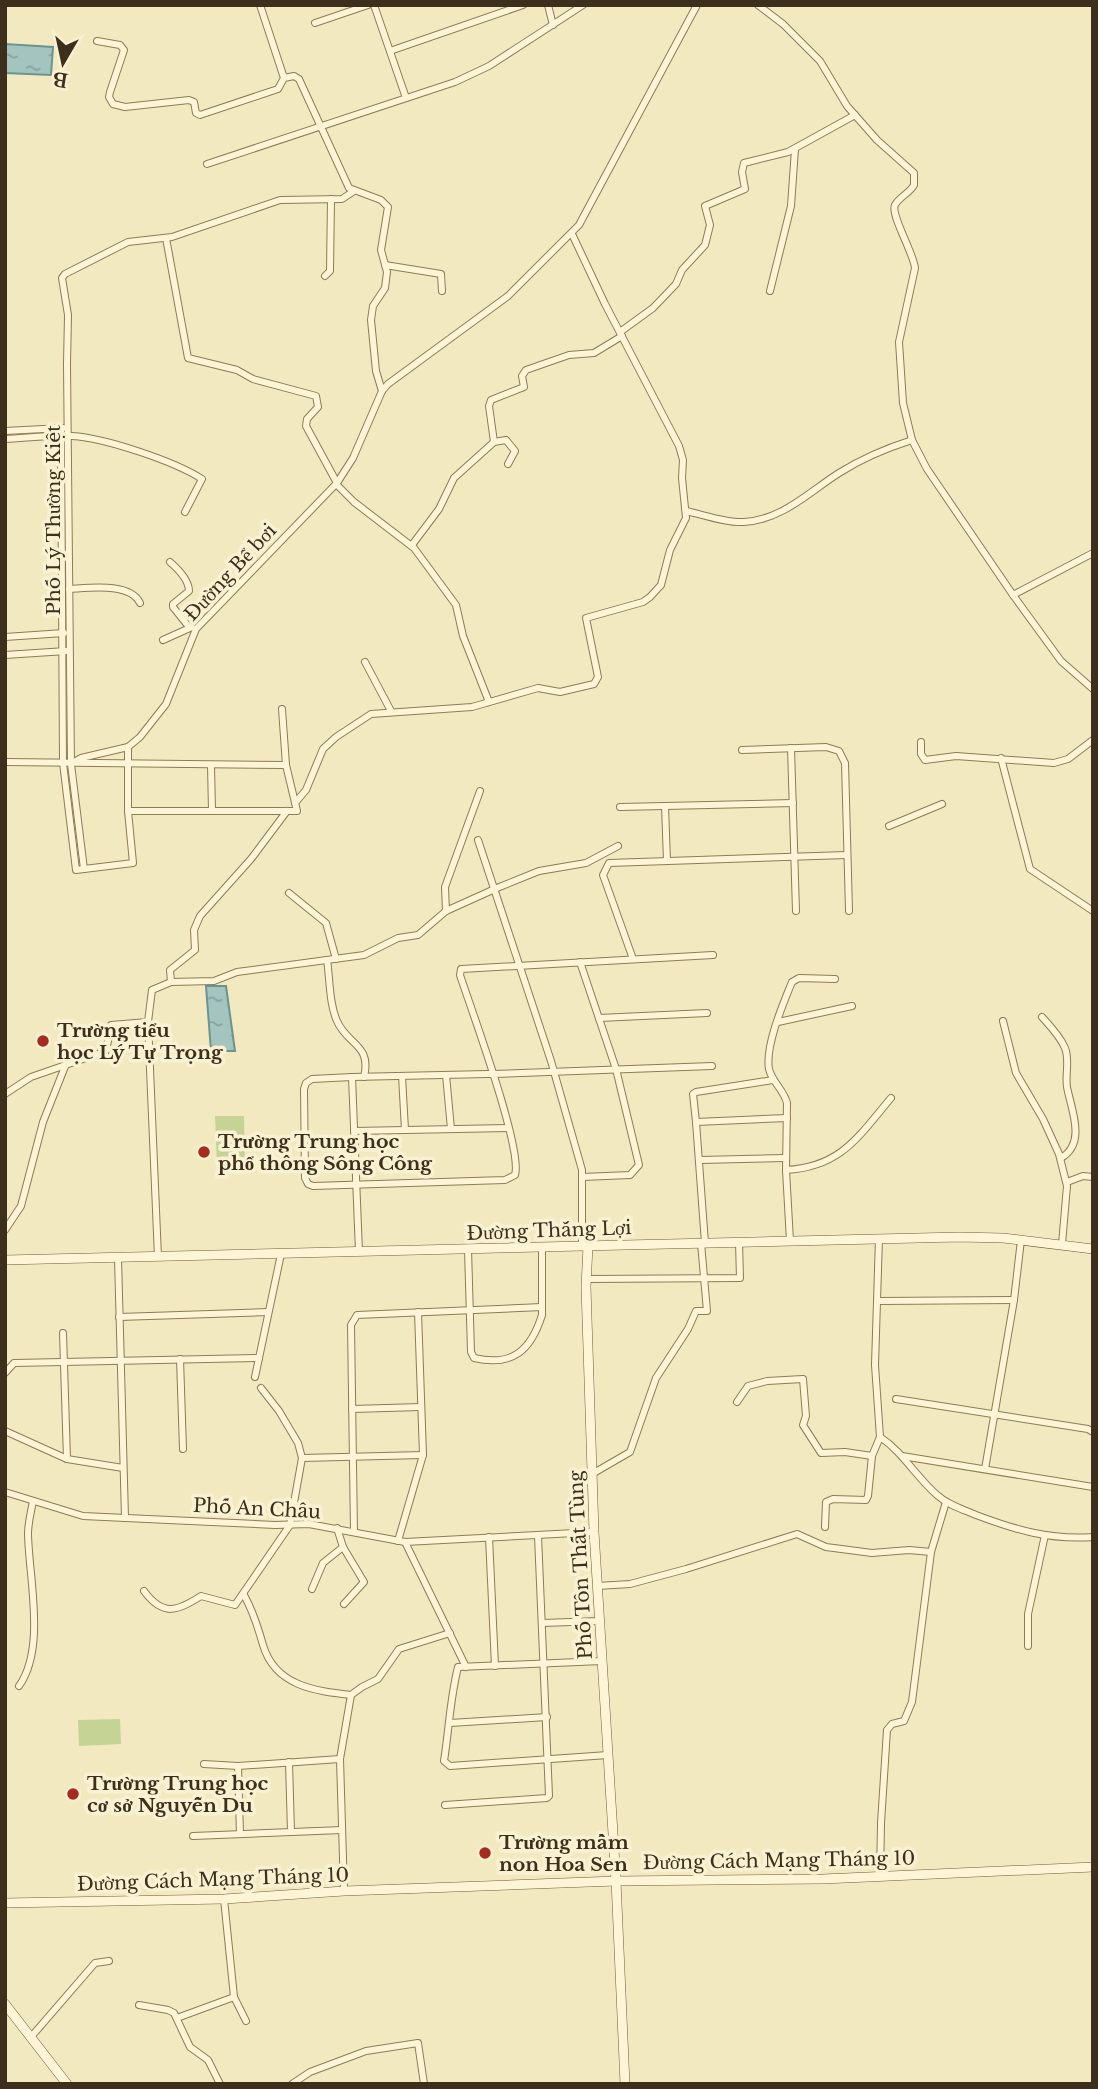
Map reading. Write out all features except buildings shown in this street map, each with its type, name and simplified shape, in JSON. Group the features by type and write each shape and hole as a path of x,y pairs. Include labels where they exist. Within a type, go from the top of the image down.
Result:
{"street":[{"path":"260,5 284,79"},
{"path":"316,23 368,5"},
{"path":"374,5 406,98"},
{"path":"390,51 523,5"},
{"path":"548,5 553,25"},
{"path":"207,164 323,131 474,74 583,5"},
{"path":"97,40 123,47 109,97 113,104 119,106 189,100 194,102 196,113 200,115 278,89 284,79 294,76 299,79 346,183 354,191 381,200 388,207 382,250 387,272 385,288 373,306 371,320 376,373 382,391 393,380 508,296 572,234 586,216 697,5"},
{"path":"758,5 783,24 820,61 843,101 877,140 914,173 916,179 912,190 897,202 894,211 915,268 899,342 904,403 912,440 926,469 1013,595 1061,661 1093,689"},
{"path":"494,442 489,402 495,397 524,387 522,376 526,370 569,355 594,354 653,308 676,284 682,270 705,245 710,225 705,206 746,189 742,172 744,163 795,149 855,115"},
{"path":"770,291 792,206 795,149"},
{"path":"354,191 346,198 280,200 203,228 166,238 188,358 237,370 253,379 316,396 318,407 307,419 306,426 336,484 355,502 412,545 456,605 463,636 489,702"},
{"path":"325,276 331,271 331,199"},
{"path":"295,803 306,790 320,755 329,743 371,714 462,708 538,688 560,692 594,684 597,681 586,618 643,602 657,591 666,570 670,550 686,518 682,453 572,234"},
{"name":"Phố Lý Thường Kiệt","path":"67,763 65,432 68,315 62,278 122,245 166,238"},
{"path":"386,265 441,274 442,291"},
{"name":"Đường Bể bơi","path":"128,747 140,737 166,704 192,628 336,484 353,458 382,391"},
{"path":"7,435 65,432 103,441 200,477 202,482 185,512"},
{"name":"Phố Lý Thường Kiệt","path":"65,432 69,589 65,633"},
{"path":"412,545 439,509 454,478 494,442 506,440 515,451 508,464"},
{"path":"686,511 733,521 756,520 791,507 840,472 885,449 912,440"},
{"path":"1013,595 1093,553"},
{"path":"163,640 192,628 174,609 173,604 189,591 189,587 178,569 170,562"},
{"path":"69,589 114,589 135,596 141,603"},
{"path":"5,637 65,633"},
{"path":"5,655 66,650"},
{"path":"365,662 391,711"},
{"path":"128,811 297,811 286,765 282,709"},
{"path":"920,742 920,754 925,760 956,756 1061,762 1093,740"},
{"path":"128,747 128,811 133,863 76,870 67,763 128,747"},
{"path":"742,750 826,747 839,751 845,763 849,911"},
{"path":"791,748 796,911"},
{"path":"1001,758 1030,869 1093,911"},
{"path":"5,762 286,765"},
{"path":"67,763 84,869"},
{"path":"211,765 212,811"},
{"path":"446,911 445,887 480,791"},
{"path":"620,807 793,803"},
{"path":"889,826 942,804"},
{"path":"665,806 667,861"},
{"path":"171,982 170,970 195,950 194,930 200,916 251,859 286,811"},
{"path":"478,841 554,1072 582,1170 585,1246"},
{"path":"158,1257 148,1022 152,990 171,982 214,981 237,972 364,955 398,938 418,935 446,911 539,871 586,863 618,846"},
{"path":"633,959 603,875 609,863 847,855"},
{"path":"289,893 326,923 336,959"},
{"path":"712,1066 493,1074 312,1079 306,1083 304,1089 305,1178 308,1184 313,1186 356,1186 511,1179 515,1175 517,1165 508,1128 493,1074 460,975 461,969 713,955"},
{"path":"327,960 336,1020 364,1055 364,1077"},
{"path":"580,962 616,1069 639,1165 630,1175 582,1177"},
{"path":"790,1241 786,1098 773,1080 768,1059 790,986 795,980 835,979"},
{"path":"778,1022 852,1006"},
{"path":"599,1018 707,1013"},
{"path":"1042,1017 1061,1040 1067,1054 1067,1086 1077,1128 1067,1154 1060,1158"},
{"path":"1003,1021 1016,1073 1043,1119 1067,1182 1062,1244"},
{"path":"5,1094 23,1080 106,1051 111,1025 148,1022"},
{"path":"5,1230 21,1206 43,1122 66,1064"},
{"path":"446,1075 451,1129"},
{"path":"402,1076 405,1130"},
{"path":"352,1077 359,1252"},
{"path":"592,1474 630,1452 656,1378 688,1329 696,1311 708,1311 700,1160 693,1094 695,1091 773,1080"},
{"path":"786,1170 815,1167 846,1149 891,1098"},
{"path":"696,1122 787,1118"},
{"path":"354,1131 508,1128"},
{"path":"700,1160 786,1158"},
{"path":"1067,1182 1083,1176 1093,1177"},
{"name":"Đường Thắng Lợi","path":"5,1261 959,1237 1021,1240 1093,1249"},
{"path":"825,1527 826,1502 833,1499 867,1499 872,1456 880,1437 876,1365 879,1238"},
{"path":"985,1469 1014,1300 1021,1240"},
{"path":"587,1279 740,1278 739,1242"},
{"name":"Phố Tôn Thất Tùng","path":"585,1246 594,1532 616,1881 625,2084"},
{"path":"468,1249 472,1356 480,1359 516,1356 523,1351 539,1323 542,1307 542,1247"},
{"path":"255,1377 281,1254"},
{"path":"118,1258 125,1518"},
{"path":"879,1301 1014,1300"},
{"path":"354,1532 351,1325 354,1318 357,1315 542,1307"},
{"path":"119,1317 268,1312"},
{"path":"418,1312 423,1455 401,1541 466,1667"},
{"path":"63,1333 67,1459"},
{"path":"5,1373 14,1363 259,1358"},
{"path":"180,1359 183,1449"},
{"path":"737,1402 748,1386 776,1380 803,1379 806,1416 803,1425 818,1451 825,1455 845,1452 872,1456"},
{"path":"144,1591 155,1602 171,1609 186,1607 201,1596 235,1605 290,1525 302,1458 298,1443 261,1388"},
{"path":"896,1399 996,1413 1093,1432"},
{"path":"352,1409 421,1407"},
{"path":"5,1430 67,1459 123,1468"},
{"path":"880,1437 946,1502 1020,1531 1093,1537"},
{"path":"302,1458 423,1455"},
{"path":"902,1456 1093,1486"},
{"name":"Phố An Châu","path":"5,1492 73,1514 309,1524 401,1541 594,1532"},
{"path":"19,1686 29,1666 33,1637 28,1534 33,1501"},
{"path":"880,1877 887,1730 892,1724 904,1721 912,1702 931,1552 946,1502"},
{"path":"337,1528 363,1582 344,1604"},
{"path":"597,1586 630,1584 797,1534 826,1547 872,1553 909,1550 931,1552"},
{"path":"1028,1646 1028,1614 1045,1535"},
{"path":"445,1805 547,1798 550,1792 538,1536"},
{"path":"489,1537 495,1665"},
{"path":"312,1589 323,1563 344,1547"},
{"path":"244,1595 254,1613 263,1647 281,1674 296,1685 317,1691 351,1695"},
{"path":"542,1623 600,1621"},
{"path":"344,1891 340,1759 351,1695 378,1679 400,1649 450,1633"},
{"path":"602,1661 458,1667 450,1702 450,1723 444,1761 447,1765 608,1755"},
{"path":"450,1723 547,1717"},
{"path":"204,1764 238,1766 340,1759"},
{"path":"289,1762 291,1832"},
{"path":"238,1766 240,1834"},
{"path":"193,1836 342,1830"},
{"name":"Đường Cách Mạng Tháng 10","path":"5,1903 224,1899 344,1891 616,1881 880,1877 1093,1867"},
{"path":"224,1899 234,1997 246,2021"},
{"path":"32,2037 95,1963 109,1961"},
{"path":"177,2018 234,1997"},
{"path":"5,2004 67,2084"},
{"path":"139,2005 168,2010 177,2018 190,2047 208,2060 220,2084"},
{"path":"292,2084 310,2072 353,2055 418,2043 424,2084"}],"green space":[{"path":"215,1116 244,1116 245,1164 217,1165"},
{"path":"120,1719 121,1744 79,1746 78,1720"}],"water":[{"path":"5,44 53,47 51,75 5,73"},
{"path":"206,986 226,986 235,1051 211,1051"}],"place":[{"name":"Trường tiểu học Lý Tự Trọng","path":"43,1041"},
{"name":"Trường Trung học phổ thông Sông Công","path":"204,1152"},
{"name":"Trường Trung học cơ sở Nguyễn Du","path":"73,1794"},
{"name":"Trường mầm non Hoa Sen","path":"485,1853"}]}
